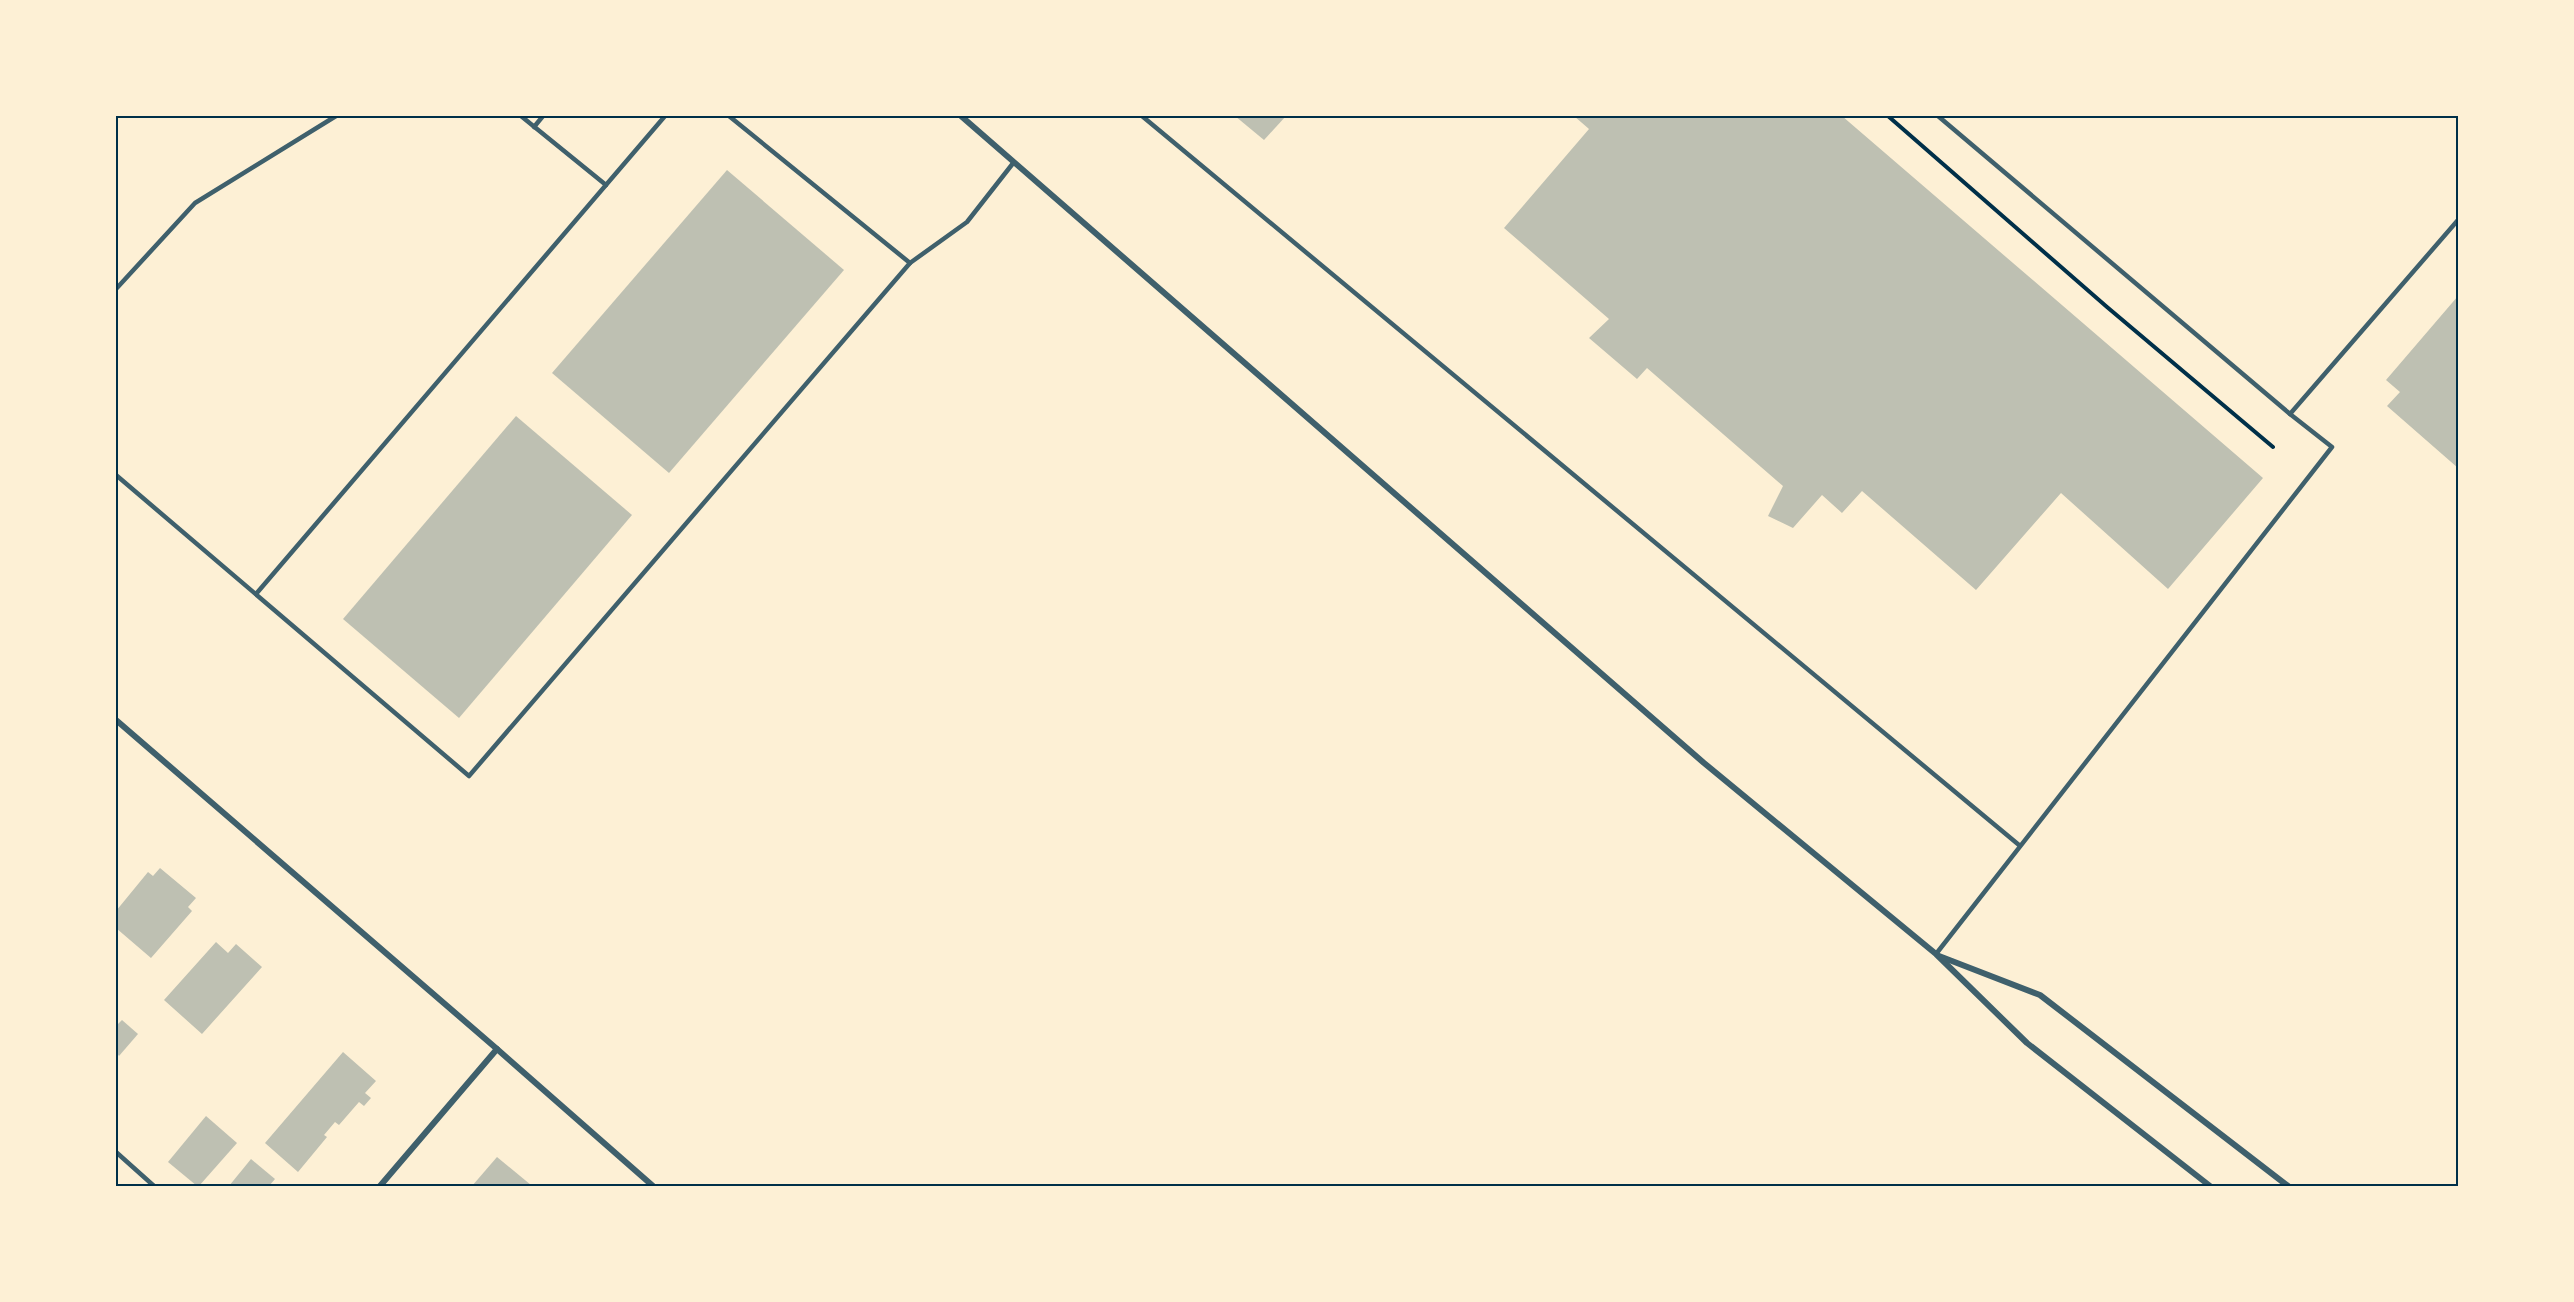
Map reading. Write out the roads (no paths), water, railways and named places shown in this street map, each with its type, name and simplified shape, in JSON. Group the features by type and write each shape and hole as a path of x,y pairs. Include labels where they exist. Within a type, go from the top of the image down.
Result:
{"street":[{"path":"961,116 1704,763 1936,954 2027,1044 2210,1186"},
{"path":"116,720 653,1186"},
{"path":"1936,954 2040,995 2288,1186"},
{"path":"380,1186 497,1049"}],"lane":[{"path":"116,289 195,203 336,116"},
{"path":"521,116 606,185"},
{"path":"534,126 543,116"},
{"path":"256,594 665,116"},
{"path":"729,116 910,263"},
{"path":"1142,116 2019,845"},
{"path":"1936,954 2332,447 1938,116"},
{"path":"116,475 469,776 910,263 967,222 1014,162"},
{"path":"2290,414 2458,220"},
{"path":"116,1152 154,1186"}]}
